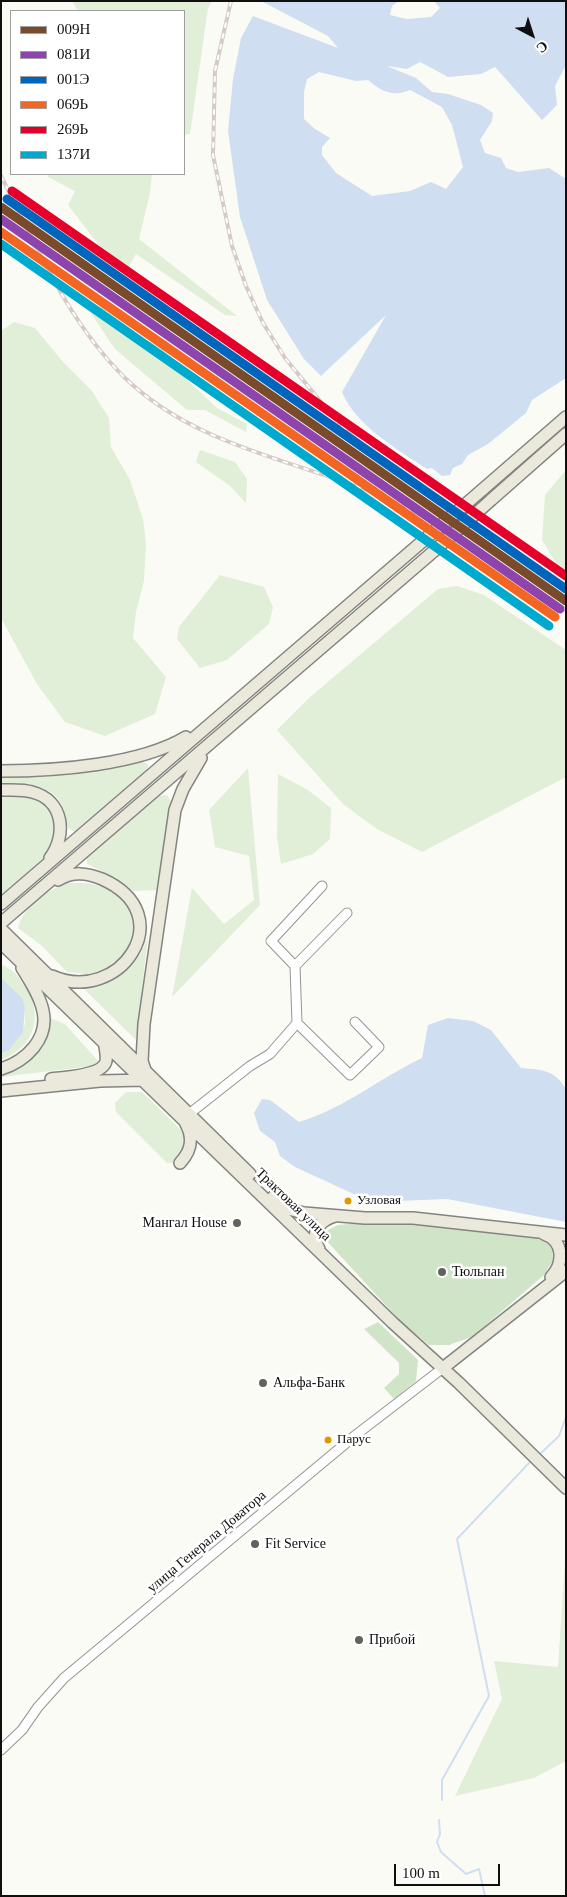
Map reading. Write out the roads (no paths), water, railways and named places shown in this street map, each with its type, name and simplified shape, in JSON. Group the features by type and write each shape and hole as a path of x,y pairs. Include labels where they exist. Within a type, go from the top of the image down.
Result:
{"main road":[{"path":"4,901 566,417"},
{"path":"1,923 240,720 566,434"},
{"path":"1,771 74,767 158,751 188,736 228,707"},
{"path":"1,1091 145,1076 142,1061 144,1024 176,805 196,764 240,720"},
{"path":"1,790 31,791 43,796 56,809 61,824 59,840 52,854 4,901"},
{"path":"18,909 62,878 80,874 102,879 119,888 131,900 139,913 142,929 136,948 129,958 112,972 86,983 62,980 45,972"},
{"name":"Трактовая улица","path":"1,930 45,972 145,1076 321,1253 566,1488"},
{"name":"Трактовая улица","path":"1,943 104,1041 145,1076"},
{"path":"1,1069 16,1063 30,1052 42,1032 44,1018 36,994 11,952"},
{"path":"1,1083 94,1073 106,1064 104,1041"},
{"path":"180,1163 191,1147 187,1117"},
{"name":"Трактовая улица","path":"187,1117 277,1201 295,1212 335,1216 412,1218 566,1235"},
{"path":"321,1253 315,1240 315,1232 323,1222 335,1216"},
{"path":"528,1300 553,1275 560,1263 560,1252 557,1244 550,1236 541,1233"},
{"path":"443,1368 566,1271"}],"street":[{"path":"187,1117 250,1066 270,1054 297,1023 295,966 271,941 322,886"},
{"path":"295,966 348,913"},
{"path":"297,1023 350,1075 378,1047 355,1022"},
{"name":"улица Генерала Доватора","path":"1,1750 22,1730 64,1678 357,1434 443,1368"}],"water":[{"path":"261,1 399,1 392,6 390,15 407,19 431,17 440,8 434,1 566,1 566,65 555,86 557,105 542,120 495,67 481,74 448,77 420,62 407,69 387,66 416,78 432,92 448,94 481,105 493,113 492,121 480,140 485,153 501,158 506,168 518,172 549,168 566,179 566,378 532,400 526,413 488,444 468,455 462,464 453,468 450,475 442,476 432,468 427,469 378,436 357,416 342,392 386,315 321,376 304,359 267,300 240,217 228,131 233,79 241,38 253,16 338,48 328,36","holes":["319,72 356,81 368,80 378,88 393,93 410,90 442,107 452,125 463,167 446,189 431,182 410,191 372,196 336,173 322,155 322,147 330,138 315,129 304,119 304,92 307,79"]},
{"path":"1,978 22,998 25,1008 23,1032 9,1050 1,1054"},
{"path":"448,1018 473,1021 491,1030 521,1068 541,1070 552,1074 566,1089 566,1222 447,1199 371,1202 295,1167 280,1156 275,1142 260,1131 254,1113 262,1099 270,1100 299,1122 315,1116 346,1101 422,1058 428,1025"}],"waterway":[{"path":"540,1454 559,1436 566,1417"},
{"path":"442,1800 442,1780 489,1696 457,1539 530,1462"},
{"path":"439,1820 440,1834 437,1842 441,1852 466,1874 479,1869 485,1896"}],"railway":[{"path":"231,1 215,71 213,155 232,246 246,286 263,323 285,358 338,423 370,452 566,589"},
{"path":"1,176 55,283 70,308 105,356 125,378 154,402 185,421 218,437 252,451 356,486 413,511 480,551 566,610"}],"place":[{"name":"Узловая","path":"348,1201"},
{"name":"Мангал House","path":"237,1223"},
{"name":"Тюльпан","path":"442,1272"},
{"name":"Альфа-Банк","path":"263,1383"},
{"name":"Парус","path":"328,1440"},
{"name":"Fit Service","path":"255,1544"},
{"name":"Прибой","path":"359,1640"}]}
